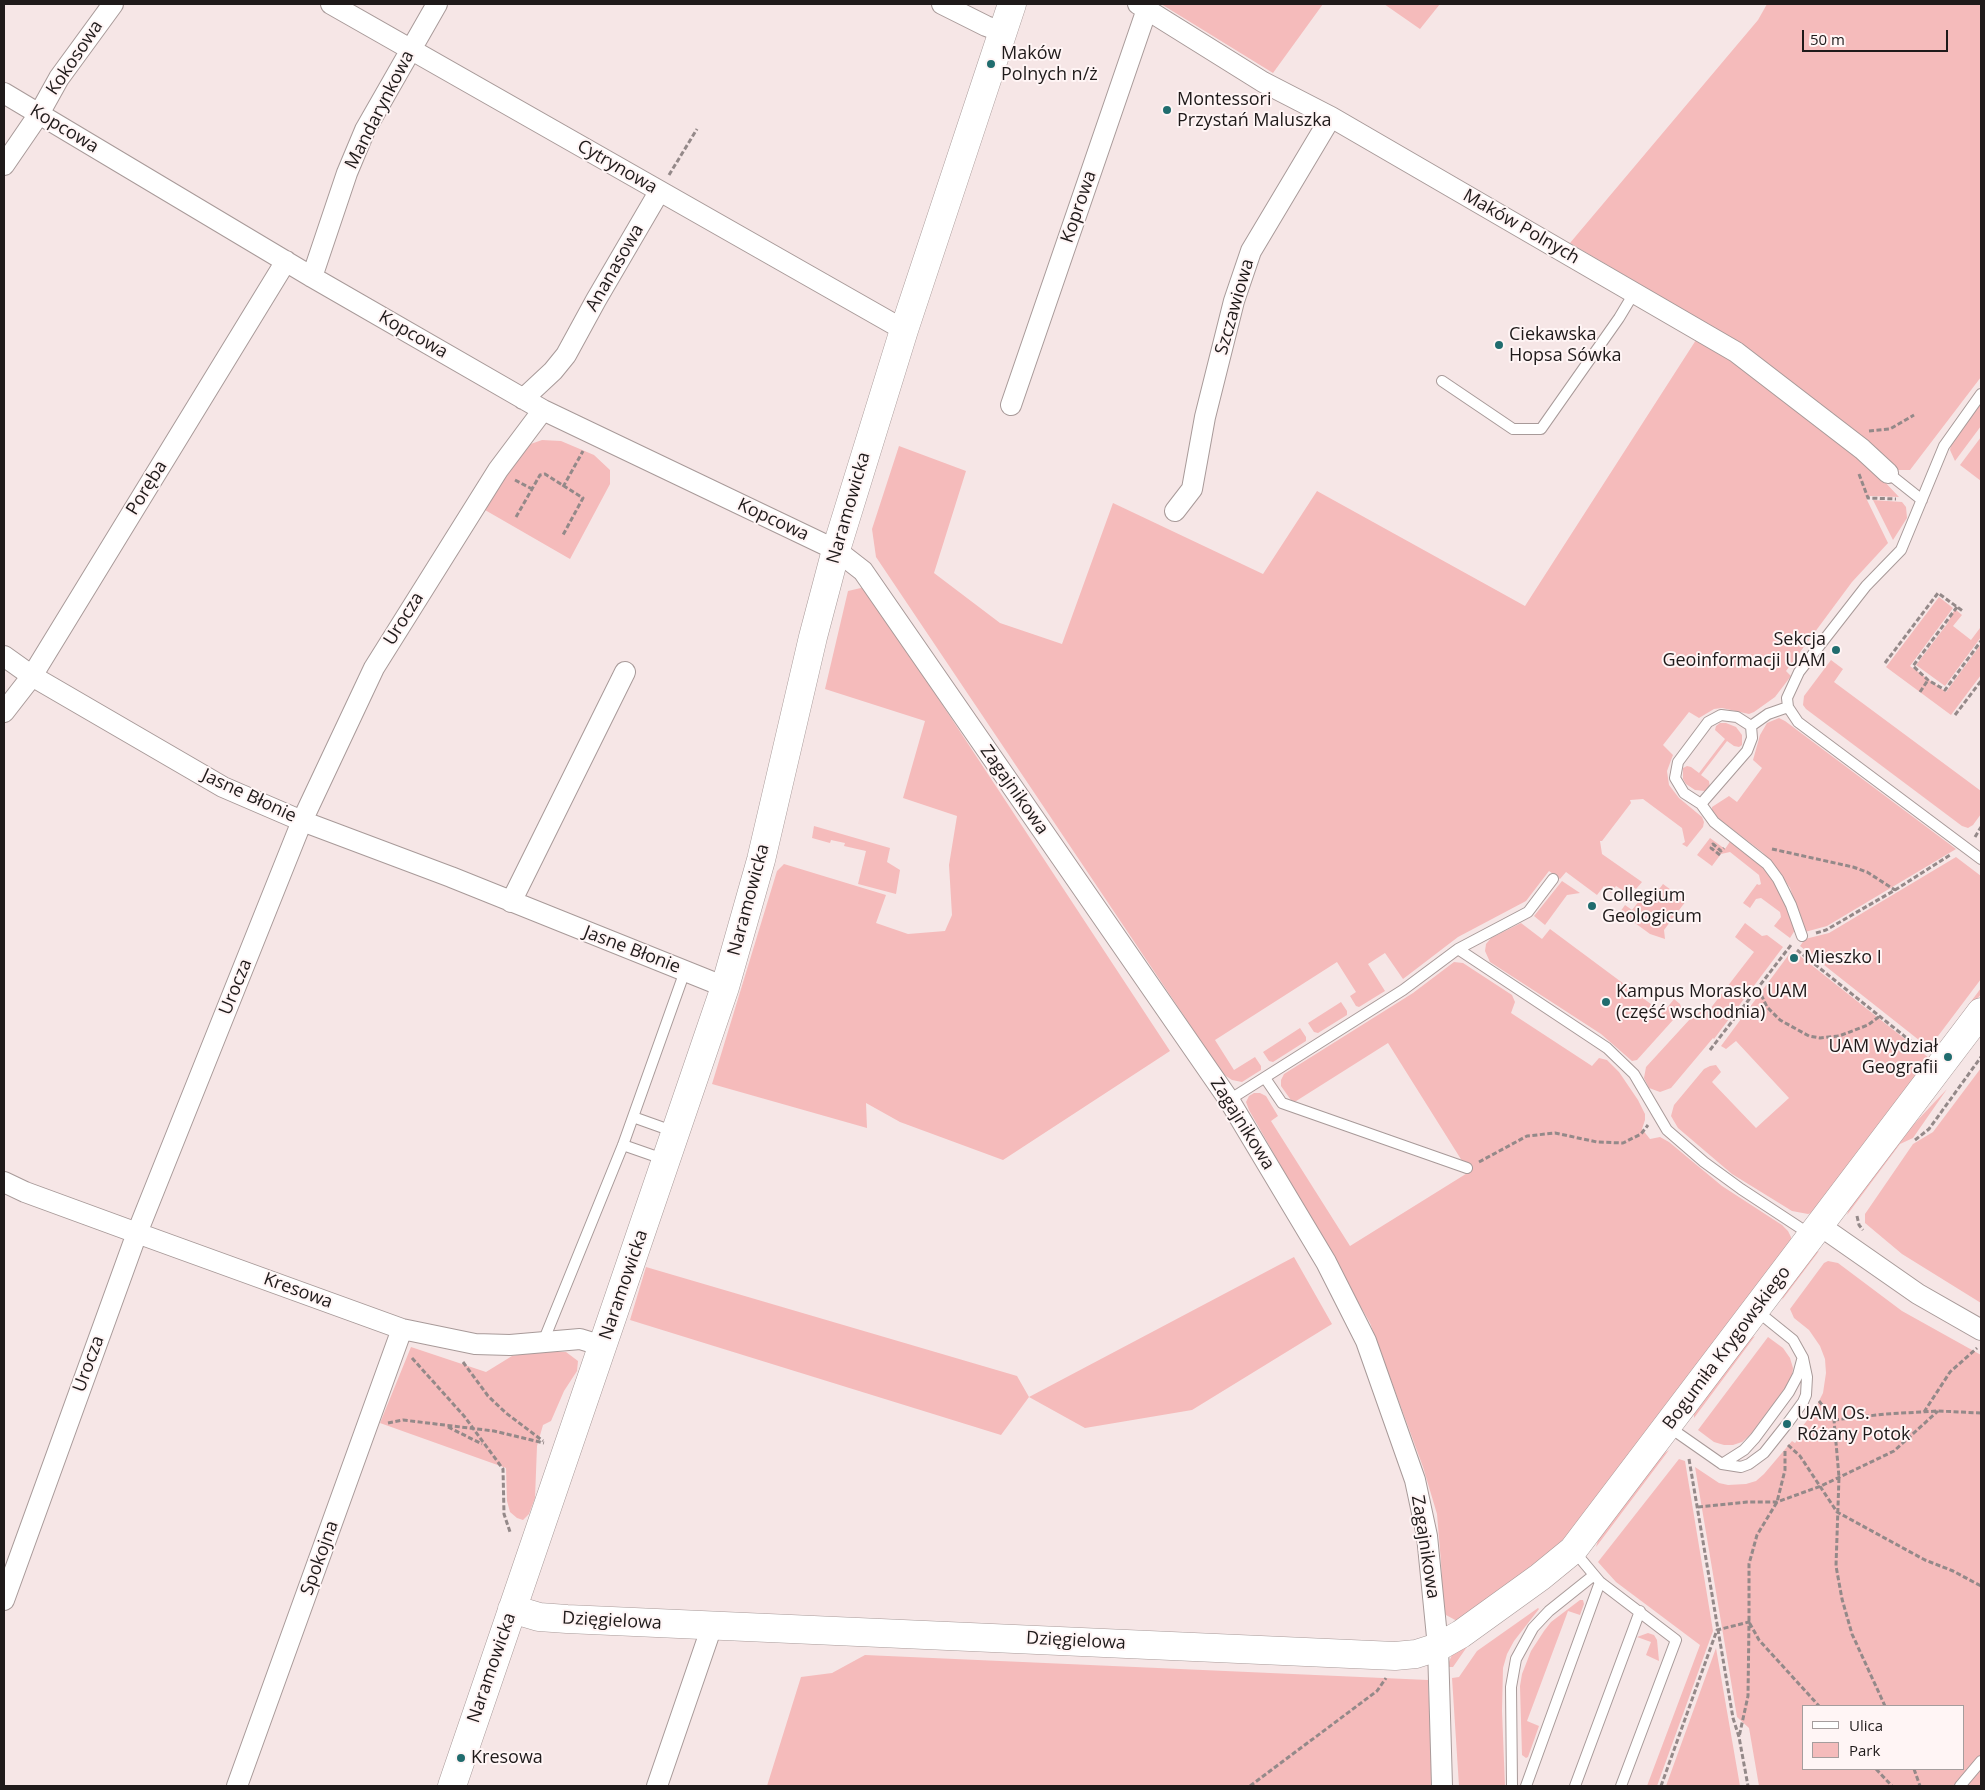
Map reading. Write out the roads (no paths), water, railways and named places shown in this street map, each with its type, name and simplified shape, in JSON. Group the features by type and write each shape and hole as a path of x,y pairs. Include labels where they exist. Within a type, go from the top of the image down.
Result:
{"street":[{"name":"Kokosowa","path":"4,165 39,114 59,78 113,4"},
{"name":"Cytrynowa","path":"331,4 904,330"},
{"name":"Mandarynkowa","path":"312,276 347,173 365,130 410,49 438,4"},
{"path":"942,4 1002,32"},
{"name":"Naramowicka","path":"452,1786 725,987 760,860 810,646 836,550 904,330 1012,4"},
{"name":"Maków Polnych","path":"1142,7 1263,82 1331,117 1736,352 1841,433 1888,473"},
{"name":"Koprowa","path":"1011,405 1142,7"},
{"name":"Kopcowa","path":"4,93 286,261 543,410 836,550"},
{"name":"Szczawiowa","path":"1175,511 1192,489 1205,417 1234,301 1251,251 1331,117"},
{"name":"Ananasowa","path":"523,399 553,371 566,355 659,192"},
{"name":"Poręba","path":"4,712 32,676 286,261"},
{"name":"Urocza","path":"4,1600 137,1233 302,821 374,668 498,470 543,410"},
{"name":"Zagajnikowa","path":"836,550 863,571 1229,1100 1326,1262 1366,1341 1414,1480 1427,1536 1438,1648 1442,1786"},
{"name":"Jasne Błonie","path":"4,656 32,676 224,787 302,821 451,877 725,987"},
{"path":"511,902 625,672"},
{"name":"Bogumiła Krygowskiego","path":"1438,1648 1540,1577 1573,1550 1677,1433 1756,1310 1981,1012"},
{"name":"Kresowa","path":"4,1182 25,1192 400,1334 436,1337 475,1344 580,1340 603,1346"},
{"path":"1815,1230 1850,1246 1979,1339"},
{"name":"Spokojna","path":"237,1786 400,1334"},
{"name":"Dzięgielowa","path":"512,1609 545,1618 1395,1656 1416,1654 1438,1648"},
{"path":"658,1786 712,1626"}],"lane":[{"path":"1442,381 1513,429 1541,429 1619,318 1634,293"},
{"path":"1981,394 1944,446 1901,550 1866,586 1799,672 1787,698 1788,706 1798,722 1981,859"},
{"path":"1888,473 1922,500"},
{"path":"1751,726 1768,714 1788,706"},
{"path":"1751,726 1737,717 1721,715 1708,722 1678,762 1675,778 1684,793 1702,804 1714,822 1767,864 1778,879 1791,905 1802,936"},
{"path":"1702,804 1747,751 1752,738 1751,726"},
{"path":"1229,1100 1403,990 1458,949 1528,912 1553,879"},
{"path":"1458,949 1607,1048 1634,1074 1667,1130 1704,1162 1741,1189 1815,1230"},
{"path":"543,1342 623,1145 685,971"},
{"path":"1265,1078 1282,1103 1467,1168"},
{"path":"633,1117 676,1132"},
{"path":"623,1145 666,1161"},
{"path":"1677,1433 1722,1464 1741,1467 1749,1464 1764,1453 1803,1402 1806,1395 1807,1377 1803,1358 1794,1340 1756,1310"},
{"path":"1722,1464 1744,1450 1756,1438 1774,1414 1798,1375 1803,1358"},
{"path":"1573,1550 1597,1578 1676,1640 1621,1786"},
{"path":"1512,1786 1511,1687 1516,1659 1533,1628 1549,1611 1597,1578"},
{"path":"1526,1786 1597,1578"},
{"path":"1575,1786 1640,1611"},
{"path":"1960,1786 1981,1761"}],"place":[{"name":"Maków Polnych n/ż","path":"991,64"},
{"name":"Montessori Przystań Maluszka","path":"1167,110"},
{"name":"Ciekawska Hopsa Sówka","path":"1499,345"},
{"name":"Sekcja Geoinformacji UAM","path":"1836,650"},
{"name":"Collegium Geologicum","path":"1592,906"},
{"name":"Mieszko I","path":"1794,958"},
{"name":"Kampus Morasko UAM (część wschodnia)","path":"1606,1002"},
{"name":"UAM Wydział Geografii","path":"1948,1057"},
{"name":"UAM Os. Różany Potok","path":"1787,1424"},
{"name":"Kresowa","path":"461,1758"}]}
